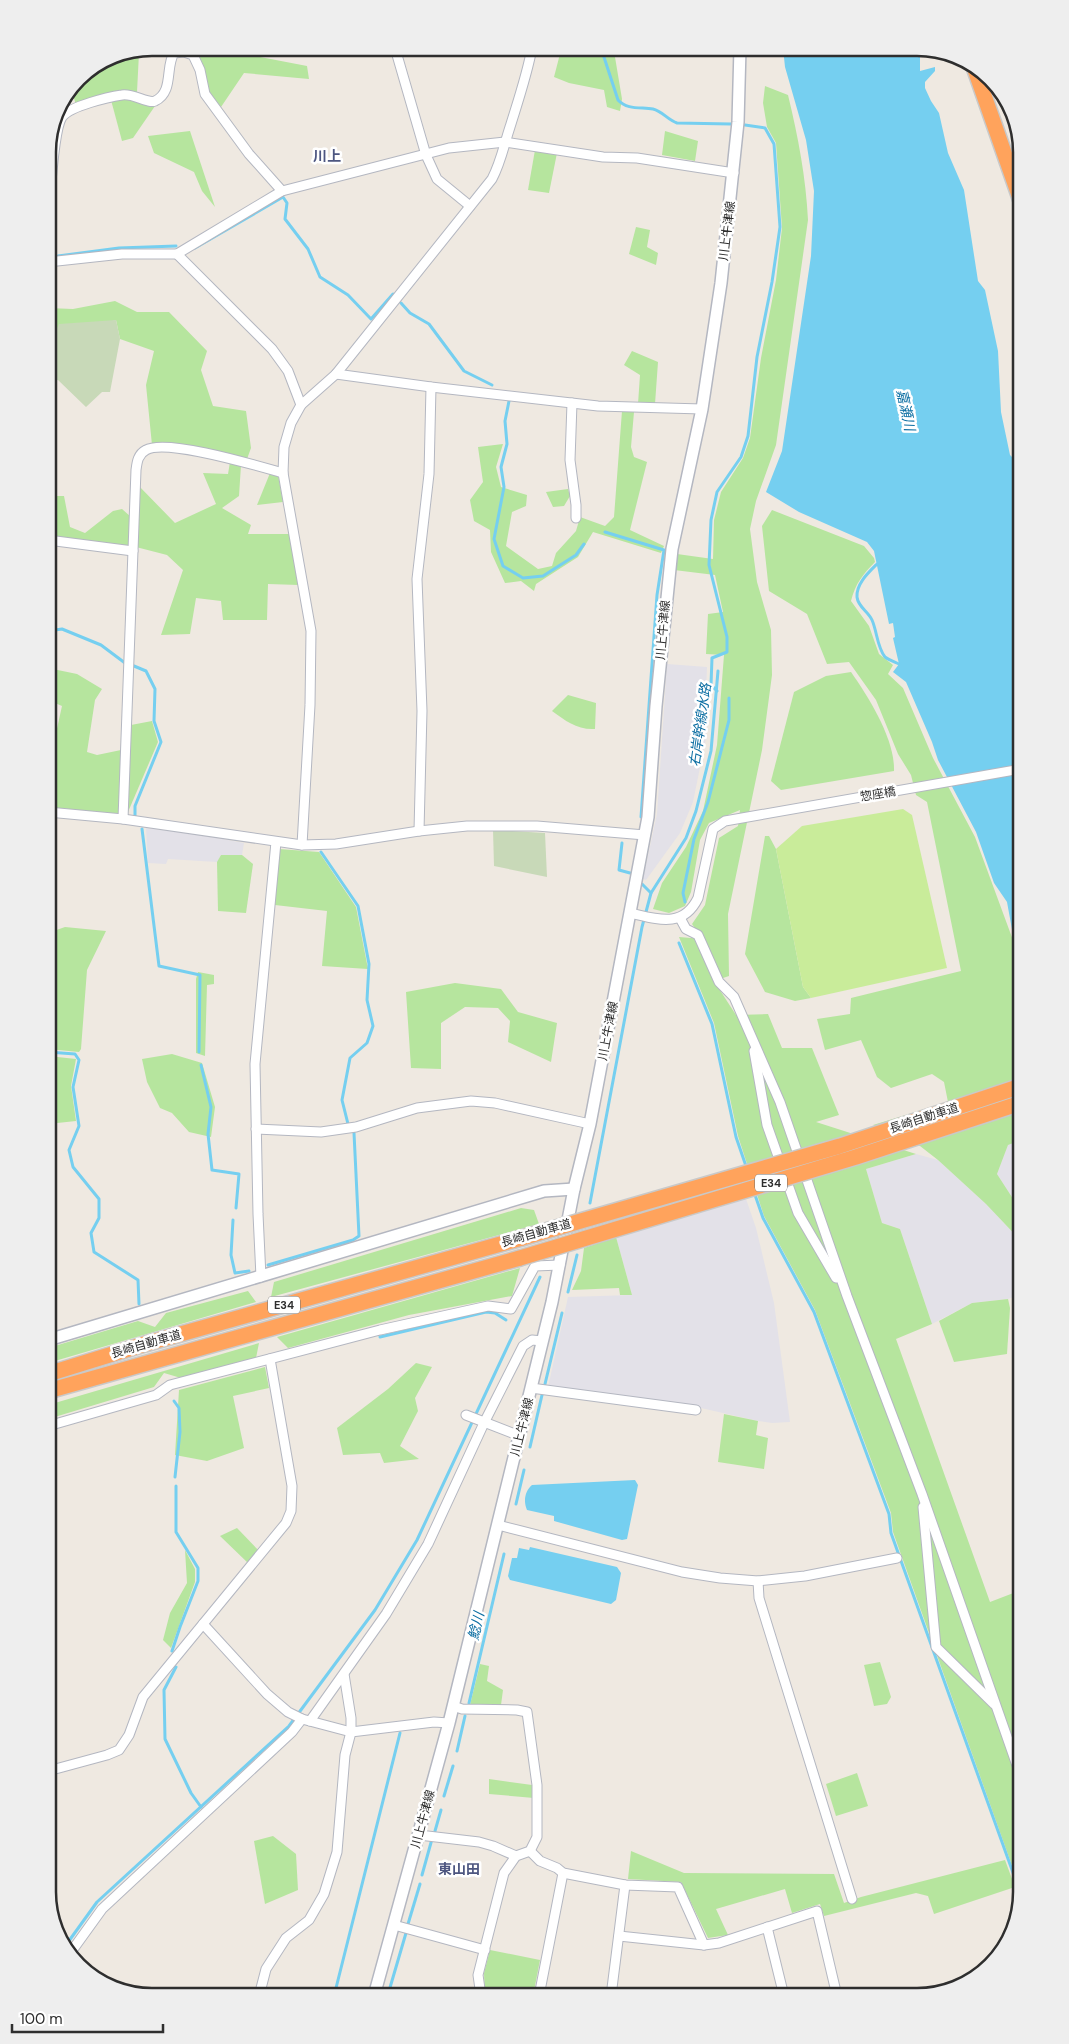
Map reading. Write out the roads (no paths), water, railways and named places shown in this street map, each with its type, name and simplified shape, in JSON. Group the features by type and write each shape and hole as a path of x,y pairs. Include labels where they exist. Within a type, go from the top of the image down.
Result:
{"highway":[{"path":"979,79 1013,176"},
{"name":"長崎自動車道","path":"56,1372 840,1146 1013,1089"},
{"name":"長崎自動車道","path":"56,1389 520,1258 856,1157 1013,1106"}],"main road":[{"name":"川上牛津線","path":"376,1988 454,1706 532,1388 560,1265 574,1189 590,1124 633,913 648,817 656,706 672,549 702,410 721,283 734,173 740,87 740,56"},
{"path":"56,1338 544,1191 574,1189"}],"street":[{"path":"63,116 70,111 117,96 136,95 150,101 155,100 163,94 169,79 172,56"},
{"path":"193,56 200,70 205,94 249,154 282,191"},
{"path":"398,56 426,155 437,179 470,206"},
{"path":"302,845 310,705 311,631 283,473 284,447 291,423 301,405 336,374 492,179 502,160 505,142 530,56"},
{"path":"56,261 122,254 177,254 282,191 449,148 505,142 603,157 637,158 734,173"},
{"path":"177,254 272,349 288,371 301,405"},
{"path":"336,374 572,403 702,410"},
{"path":"419,830 422,711 417,579 429,474 431,387"},
{"path":"572,403 570,460 576,518"},
{"path":"123,819 138,456 146,449 160,447 188,450 244,462 283,473"},
{"path":"56,541 133,551"},
{"name":"惣座橋","path":"680,918 692,909 698,898 713,829 725,821 1013,771"},
{"path":"56,813 123,819 302,845 336,844 419,830 467,826 537,826 645,835"},
{"path":"262,1277 255,1064 276,842"},
{"path":"633,913 662,920 680,918 686,929 698,935 720,982 734,997 780,1102 847,1296 922,1494 1013,1752"},
{"path":"751,1036 767,1125 798,1213 847,1296"},
{"path":"256,1129 321,1132 356,1128 417,1108 471,1101 495,1103 590,1124"},
{"path":"56,1424 156,1395 170,1385 380,1330 488,1306 511,1309 535,1266 560,1265"},
{"path":"74,1947 102,1909 306,1720 344,1674 386,1614 428,1544 484,1422 523,1346 532,1340 542,1341"},
{"path":"56,1769 118,1750 130,1734 143,1697 277,1536 291,1512 292,1486 270,1359"},
{"path":"532,1388 696,1410"},
{"path":"466,1415 520,1436"},
{"path":"922,1494 936,1647 996,1706"},
{"path":"498,1526 682,1572 720,1578 758,1581 805,1576 897,1558"},
{"path":"758,1581 759,1598 852,1899"},
{"path":"203,1624 267,1694 288,1712 306,1720 351,1732 434,1722 449,1724"},
{"path":"261,1988 266,1969 286,1938 309,1920 324,1894 337,1852 345,1755 351,1732 351,1718 344,1674"},
{"path":"454,1706 462,1709 517,1710 527,1712 537,1785 536,1837 530,1851 516,1856 504,1873 478,1975 480,1988"},
{"path":"419,1835 486,1844 516,1856"},
{"path":"530,1851 540,1861 558,1868 563,1873 625,1885 678,1887 704,1945"},
{"path":"541,1988 563,1873"},
{"path":"612,1988 625,1885"},
{"path":"619,1936 704,1945 719,1943 816,1911 835,1988"},
{"path":"394,1925 485,1950"},
{"path":"767,1928 782,1988"}],"water":[{"name":"嘉瀬川","path":"784,56 920,56 920,71 935,67 935,71 925,82 925,88 939,113 948,153 964,190 978,281 985,290 998,351 1001,412 1010,455 1013,458 1013,935 1007,902 994,883 976,832 938,760 906,682 893,672 899,664 893,638 895,637 893,623 889,624 874,551 867,542 799,512 766,492 782,451 811,256 814,191 806,140 785,67"},
{"path":"635,1480 638,1485 627,1539 622,1540 554,1521 554,1516 527,1510 526,1507 526,1493 532,1485"},
{"path":"530,1547 617,1567 621,1573 616,1600 611,1604 510,1580 508,1576 512,1558 517,1558 519,1548 529,1550"}],"waterway":[{"path":"604,56 618,100 622,103 630,107 656,110 677,123 731,124"},
{"name":"右岸幹線水路","path":"717,691 711,685 712,658 727,652 727,637 709,565 711,520 717,492 741,457 748,436 757,357 772,282 780,227 774,144 765,128 745,125"},
{"path":"195,248 283,197 287,203 285,219 308,249 320,277 348,295 371,319 393,294"},
{"path":"58,256 119,248 176,246"},
{"path":"401,303 410,313 429,324 464,371 492,385"},
{"path":"509,401 505,421 507,444 501,467 504,487 494,539 503,566 523,578 543,576 576,555 584,544"},
{"path":"605,532 664,550 657,595 641,817"},
{"path":"877,564 861,583 858,588 857,597 861,606 872,620 882,653 885,657 899,664"},
{"path":"56,630 62,629 101,645 125,663"},
{"path":"134,666 146,671 155,689 154,721 161,742 135,806 135,816"},
{"name":"右岸幹線水路","path":"590,1203 642,927 651,893 686,838 696,811 711,751 718,671"},
{"path":"685,902 683,893 694,839 708,802 729,720 729,698"},
{"path":"142,829 159,966 200,975 199,1052"},
{"path":"622,843 619,870 630,873"},
{"path":"321,852 358,906 369,964 367,1000 373,1026 367,1043 350,1058 342,1100 348,1124"},
{"path":"642,884 651,893"},
{"path":"679,943 712,1024 736,1137 747,1169"},
{"path":"56,1053 75,1054 79,1060 73,1087 79,1126 69,1150 73,1167 99,1199 99,1218 91,1233 94,1252 138,1280 139,1304"},
{"path":"201,1065 211,1107 208,1134 212,1170 239,1174 236,1208"},
{"path":"268,1265 353,1240 359,1236 354,1133"},
{"path":"754,1192 763,1218 814,1312 889,1514 891,1533 1013,1873"},
{"path":"233,1220 231,1255 235,1273 249,1271"},
{"name":"鯰川","path":"568,1292 577,1255"},
{"path":"69,1940 97,1902 289,1726 375,1610 417,1540 540,1277"},
{"path":"380,1337 486,1312 495,1313 506,1320"},
{"name":"鯰川","path":"545,1384 562,1313"},
{"name":"鯰川","path":"530,1447 542,1395"},
{"path":"174,1401 179,1408 180,1432 175,1477"},
{"name":"鯰川","path":"516,1504 524,1470"},
{"path":"172,1651 198,1581 198,1568 176,1532 176,1486"},
{"name":"鯰川","path":"469,1703 504,1554"},
{"path":"176,1667 164,1690 165,1739 191,1793 201,1807"},
{"name":"鯰川","path":"457,1751 465,1716"},
{"path":"336,1988 400,1733"},
{"name":"鯰川","path":"444,1796 453,1766"},
{"name":"鯰川","path":"435,1831 441,1810"},
{"name":"鯰川","path":"422,1875 432,1839"},
{"name":"鯰川","path":"408,1924 420,1884"},
{"name":"鯰川","path":"390,1988 406,1933"}],"district":[{"name":"川上","path":"327,156"},
{"name":"東山田","path":"459,1869"}]}
